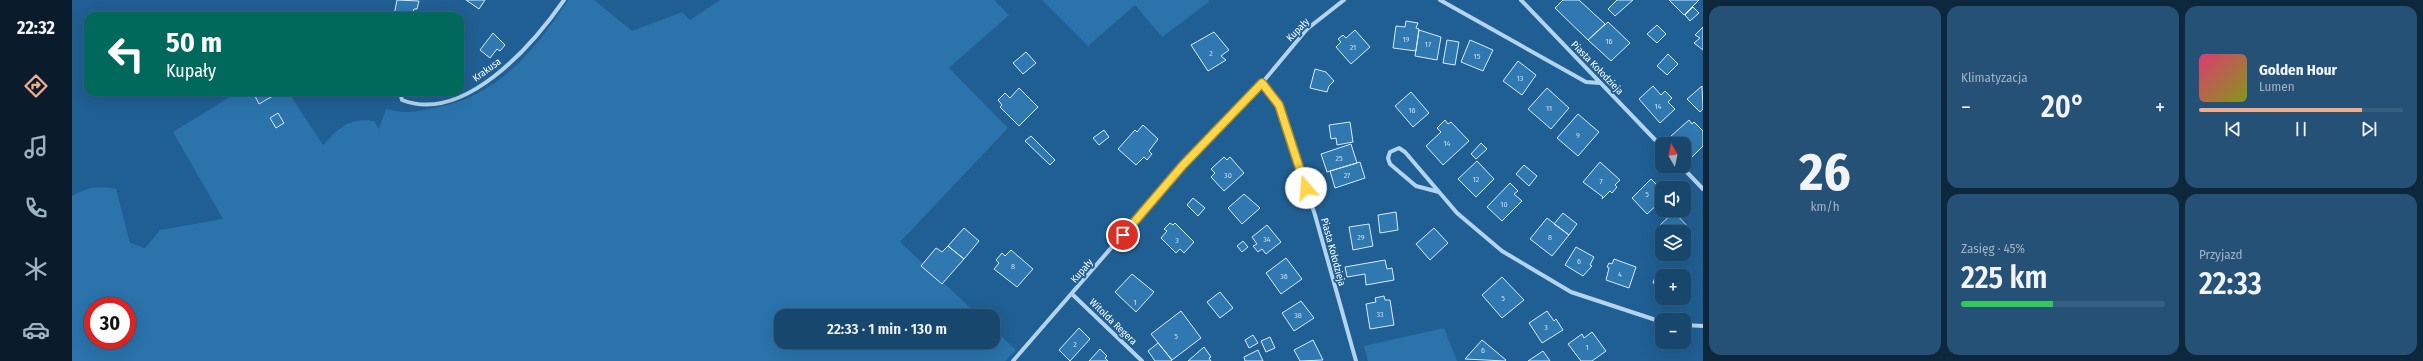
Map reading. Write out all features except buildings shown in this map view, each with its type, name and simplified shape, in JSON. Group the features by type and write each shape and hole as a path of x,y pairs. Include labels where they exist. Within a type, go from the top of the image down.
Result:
{"street":[{"name":"Krakusa","path":"464,96 512,62 545,27 564,0"},
{"name":"Kupały","path":"1013,361 1183,165 1262,83 1307,30 1344,0"},
{"path":"1440,0 1554,62 1586,82 1600,83"},
{"name":"Piasta Kołodzieja","path":"1521,0 1655,140"},
{"name":"Piasta Kołodzieja","path":"1262,83 1279,105 1315,215 1356,361"},
{"name":"Krakusa","path":"401,96 402,100 413,105 438,102 463,96"},
{"path":"1439,192 1416,186 1390,164 1388,158 1390,152 1396,149 1402,150 1439,192 1457,213 1502,251 1572,292 1655,320"},
{"path":"1688,173 1703,189"},
{"name":"Witolda Regera","path":"1072,294 1142,361"},
{"path":"1691,325 1703,326"}],"shaded area":[{"path":"568,0 594,0 632,31 682,12 690,20 720,0 994,0 1009,15 949,68 1008,128 900,242 972,309 774,309 774,349 1000,349 1000,335 1016,350 1005,361 72,361 72,196 93,188 104,187 116,189 130,243 145,248 160,230 223,219 173,132 232,96 291,96 323,145 340,129 351,122 365,120 374,121 379,129 386,109 405,112 421,111 456,102 477,94 495,83 527,54 542,37"},
{"path":"1042,0 1208,0 1209,2 1162,37 1135,5 1088,46"},
{"path":"1444,328 1457,361 1368,361 1364,346"}],"route":[{"path":"1123,235 1183,165 1262,83 1279,105 1306,188"}]}
